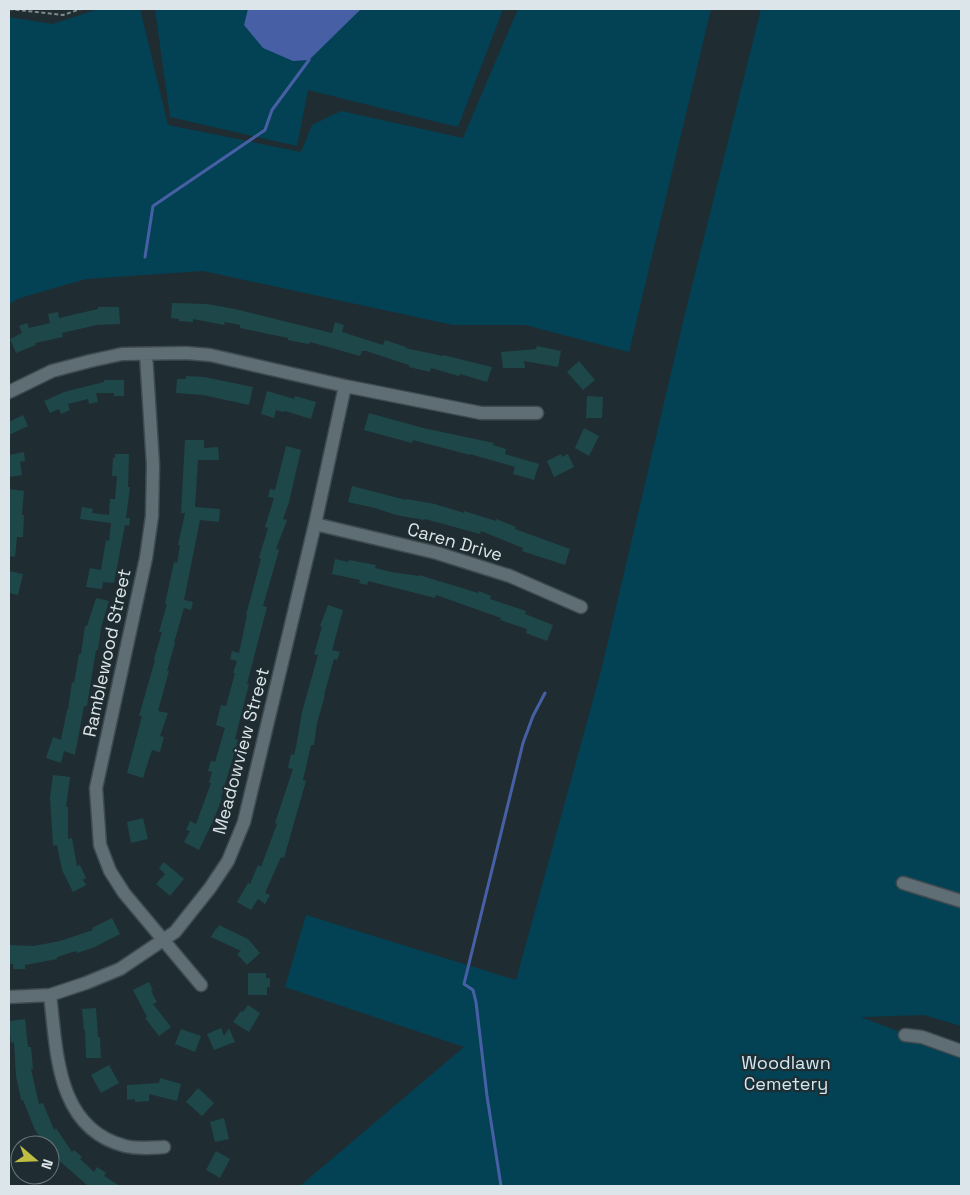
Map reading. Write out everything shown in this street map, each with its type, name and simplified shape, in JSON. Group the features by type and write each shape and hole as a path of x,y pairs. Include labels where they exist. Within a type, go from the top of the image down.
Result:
{"street":[{"path":"9,392 52,371 122,354 210,355 344,386 481,413 537,413"},
{"name":"Ramblewood Street","path":"146,354 154,465 152,516 146,558 96,788 100,845 110,871 124,893 200,985"},
{"name":"Meadowview Street","path":"9,997 50,995 120,970 175,932 210,888 228,861 244,822 316,524 344,386"},
{"name":"Caren Drive","path":"316,524 437,553 510,576 581,607"},
{"path":"903,883 961,901"},
{"path":"50,995 58,1062 71,1104 81,1119 100,1136 127,1146 143,1148 164,1147"},
{"path":"905,1035 922,1038 961,1051"}],"path":[{"path":"9,9 63,15 81,9"}],"green space":[{"path":"99,9 140,9 168,125 301,152 312,125 341,111 463,138 518,9 711,9 629,352 525,325 453,325 203,271 86,279 20,298 9,304 9,17 52,24"},
{"path":"155,9 503,9 458,127 308,90 297,146 170,117"},
{"name":"Woodlawn Cemetery","path":"761,9 961,9 961,1026 924,1015 861,1017 961,1055 961,1186 300,1186 464,1047 285,987 306,915 516,980 601,671 683,322"}],"water":[{"path":"248,9 361,9 309,60 293,61 263,48 244,25"}],"building":[{"path":"172,303 207,304 235,309 332,333 335,322 344,325 342,332 383,345 385,340 405,348 492,367 487,382 431,368 430,372 409,367 409,365 366,351 362,351 360,356 310,342 309,344 288,340 288,338 240,328 240,325 225,322 224,325 193,319 193,322 179,321 179,319 171,318"},
{"path":"98,307 119,307 120,324 97,325 62,333 63,337 35,343 36,345 16,353 10,339 22,333 19,326 27,323 29,328 50,323 48,314 58,312 59,318 98,309"},
{"path":"537,346 561,351 558,367 524,361 525,368 503,368 501,352 536,349"},
{"path":"579,361 595,380 583,390 567,372"},
{"path":"186,376 204,377 253,387 249,405 203,395 176,393 177,379 186,379"},
{"path":"104,380 124,380 124,396 114,396 114,393 96,393 98,402 89,404 88,399 68,404 70,410 61,414 59,409 50,413 44,401 64,392 104,382"},
{"path":"267,391 294,399 295,396 316,402 311,419 276,410 274,418 261,414"},
{"path":"587,396 603,397 602,418 586,418"},
{"path":"369,413 423,428 494,443 493,445 506,449 505,454 539,464 534,480 513,474 515,467 413,440 412,443 364,430"},
{"path":"23,415 28,426 9,435 9,422"},
{"path":"584,428 599,436 589,456 575,448"},
{"path":"185,440 204,440 204,448 218,447 219,460 198,460 195,507 220,509 219,522 200,520 184,600 193,602 191,610 184,608 158,711 168,713 160,736 164,737 160,752 152,750 143,778 127,773 142,716 139,716 162,632 159,632 167,604 165,604 174,562 177,563 180,545 178,545 185,513 181,513"},
{"path":"286,446 301,450 289,502 283,519 287,520 276,549 279,550 263,606 267,607 235,739 238,740 222,798 199,850 184,842 190,831 186,830 190,821 196,824 211,783 209,783 212,772 208,771 211,761 215,762 225,728 216,725 221,705 226,706 237,661 230,659 232,651 239,653 246,615 261,559 259,558 268,528 265,527 274,498 268,497 270,489 275,490"},
{"path":"24,452 25,461 20,462 22,475 9,477 9,455"},
{"path":"115,454 129,454 128,487 130,487 126,518 130,518 129,526 125,525 114,583 103,582 102,589 86,587 90,568 101,570 106,540 109,541 111,523 80,519 82,507 93,509 92,513 109,515 110,499 115,499 117,476 112,476"},
{"path":"561,454 562,457 568,454 574,467 554,477 547,461"},
{"path":"352,486 406,500 435,504 464,513 464,511 496,521 496,519 516,527 515,529 570,549 565,565 522,551 523,548 481,531 480,534 425,519 396,515 348,502"},
{"path":"9,489 24,491 23,537 17,537 15,557 9,556"},
{"path":"335,559 376,565 375,568 419,575 478,593 479,591 491,596 490,599 526,611 525,614 553,625 547,641 526,633 527,629 500,620 501,618 436,595 435,598 368,581 367,585 359,583 360,580 332,574"},
{"path":"9,571 23,574 18,595 9,593"},
{"path":"96,598 109,601 101,628 98,650 96,650 87,706 84,706 75,755 64,751 61,763 46,758 53,737 61,740 72,682 74,683 79,654 81,654 85,626 87,626"},
{"path":"328,605 343,610 332,650 340,652 337,660 334,659 324,695 314,745 311,745 303,780 306,781 284,858 281,857 265,893 270,895 265,904 258,899 251,910 237,902 248,883 250,884 258,865 261,867 277,824 275,823 293,769 288,768 291,754 294,755 302,712 318,655 314,654 322,627 320,626"},
{"path":"53,775 70,777 66,807 68,807 68,839 72,838 77,866 80,865 86,878 83,880 86,885 73,892 62,870 57,845 53,846 50,797"},
{"path":"143,818 148,839 131,843 127,822"},
{"path":"164,862 184,879 170,896 156,884 165,874 159,868"},
{"path":"112,918 120,934 95,947 57,957 57,959 25,965 25,969 13,969 13,964 9,964 9,945 34,946 60,941 93,930 92,928"},
{"path":"219,925 248,939 260,953 247,965 237,954 241,951 211,937"},
{"path":"248,973 266,973 266,978 270,978 270,987 267,987 267,995 248,995"},
{"path":"149,982 157,1002 153,1004 171,1027 159,1036 145,1018 147,1017 133,990"},
{"path":"248,1005 260,1013 249,1032 233,1022"},
{"path":"96,1008 101,1058 86,1058 82,1009"},
{"path":"25,1019 28,1047 31,1047 33,1069 31,1069 39,1104 43,1103 54,1130 56,1128 72,1152 74,1150 82,1157 80,1159 94,1172 97,1167 106,1173 104,1176 120,1186 88,1186 60,1161 60,1135 39,1135 35,1130 23,1100 21,1100 16,1076 14,1042 11,1043 9,1021"},
{"path":"221,1028 224,1036 229,1028 235,1042 214,1050 207,1034"},
{"path":"181,1029 201,1036 195,1052 175,1044"},
{"path":"109,1065 119,1083 101,1093 91,1075"},
{"path":"160,1078 181,1084 177,1101 149,1094 149,1101 135,1102 135,1099 127,1100 127,1085 159,1083"},
{"path":"198,1088 214,1103 202,1116 186,1102"},
{"path":"224,1118 229,1139 215,1142 210,1122"},
{"path":"216,1151 230,1159 220,1178 206,1170"}],"waterway":[{"path":"145,257 153,206 265,130 272,110 309,60"},
{"path":"501,1186 487,1096 476,1002 473,990 464,984 523,743 533,716 545,693"}]}
